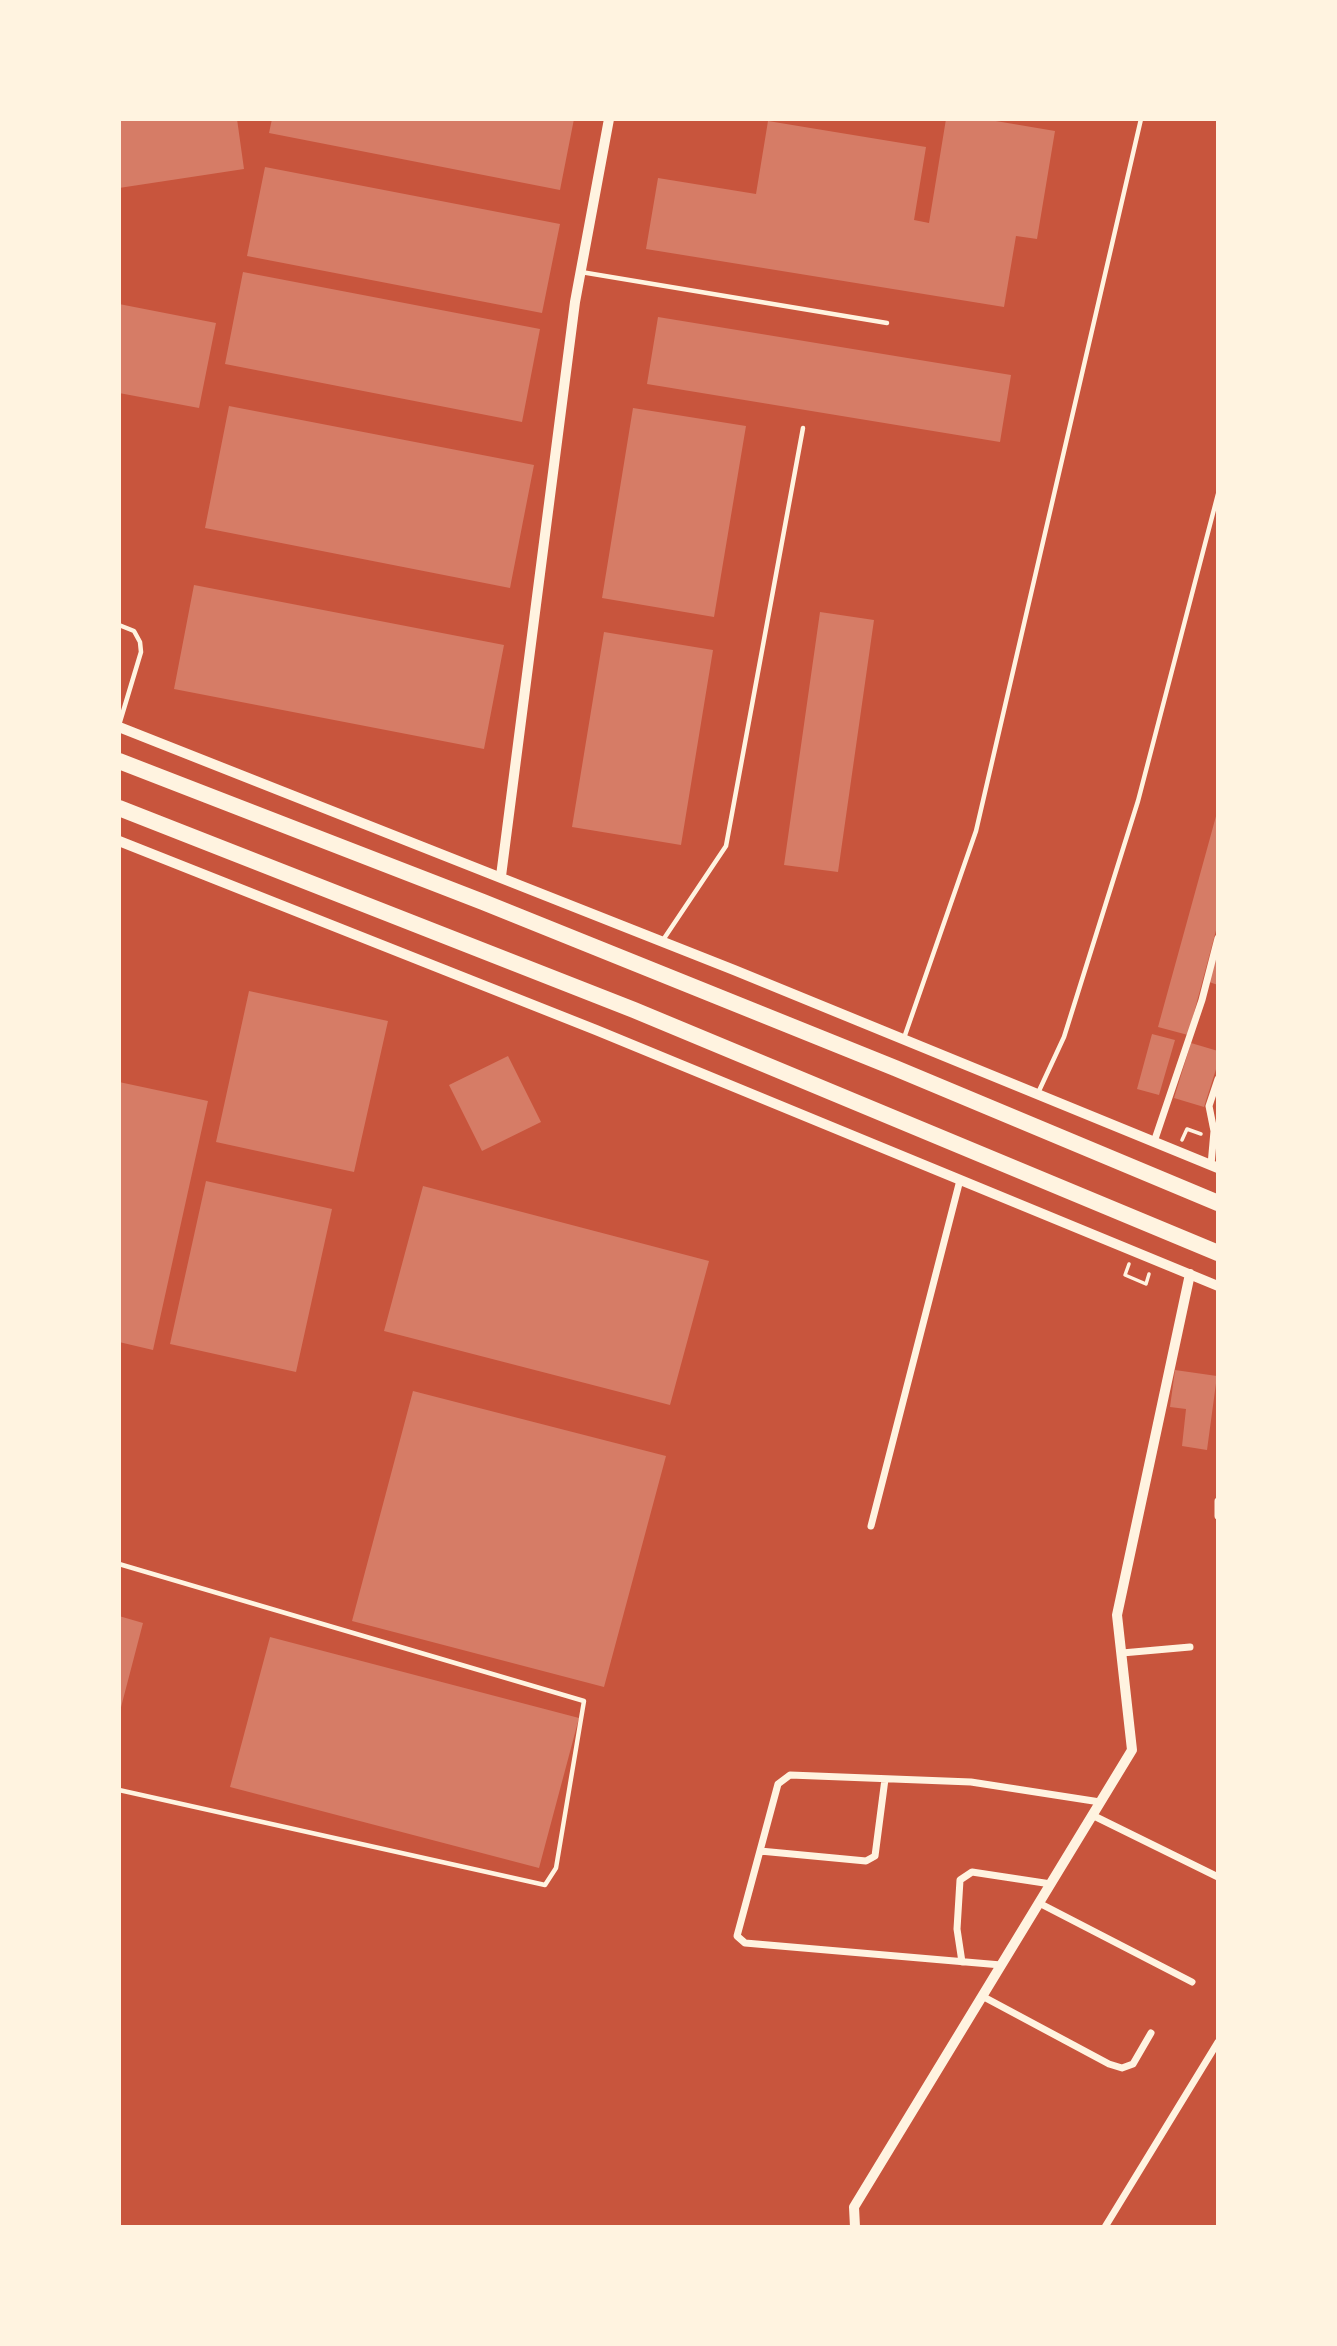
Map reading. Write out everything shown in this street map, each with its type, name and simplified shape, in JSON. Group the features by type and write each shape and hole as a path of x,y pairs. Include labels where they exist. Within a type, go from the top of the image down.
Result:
{"highway":[{"path":"119,761 483,902 883,1063 1218,1203"},
{"path":"119,808 634,1010 1218,1253"}],"street":[{"path":"500,876 580,272 609,119"},
{"path":"119,726 663,941 1214,1167 1214,1131 1209,1106 1218,1079"},
{"path":"119,841 596,1030 1218,1286"},
{"path":"1154,1142 1202,1000 1218,938"},
{"path":"871,1526 960,1180"},
{"path":"855,2227 854,2207 1132,1750 1118,1615 1190,1274"},
{"path":"1218,1501 1218,1516"},
{"path":"1122,1653 1190,1647"},
{"path":"1001,1965 746,1943 737,1936 778,1784 790,1775 971,1782 1100,1802"},
{"path":"760,1851 866,1861 875,1856 885,1779"},
{"path":"1092,1815 1218,1877"},
{"path":"962,1962 957,1929 960,1880 972,1872 1051,1884"},
{"path":"1039,1903 1192,1982"},
{"path":"982,1996 1109,2064 1122,2068 1133,2064 1151,2033"},
{"path":"1105,2227 1218,2042"}],"lane":[{"path":"903,1039 976,831 1140,119"},
{"path":"580,272 887,323"},
{"path":"663,941 726,846 803,428"},
{"path":"1038,1094 1064,1037 1138,801 1218,494"},
{"path":"119,625 134,631 140,642 141,652 119,726"},
{"path":"119,1564 584,1701 556,1868 545,1885 119,1790"}],"path":[{"path":"1187,1129 1206,1136"},
{"path":"1125,1275 1146,1284 1151,1271"}],"building":[{"path":"119,119 237,119 244,169 119,188"},
{"path":"272,119 574,119 560,190 269,133"},
{"path":"946,119 984,119 1055,131 1037,239 1016,236 1004,307 646,249 658,178 756,194 768,121 926,147 914,220 929,223"},
{"path":"265,167 560,224 542,313 247,256"},
{"path":"243,272 540,329 522,422 225,364"},
{"path":"119,304 216,323 199,408 119,393"},
{"path":"658,317 1011,375 1000,442 647,384"},
{"path":"229,406 534,465 510,588 205,528"},
{"path":"633,408 746,426 714,617 602,598"},
{"path":"194,585 504,645 484,749 174,689"},
{"path":"820,612 874,620 838,872 784,865"},
{"path":"604,632 713,650 681,845 572,827"},
{"path":"1218,809 1218,923 1188,1035 1158,1027"},
{"path":"1218,954 1218,985 1209,982"},
{"path":"249,991 388,1021 354,1172 216,1142"},
{"path":"1152,1034 1175,1040 1159,1095 1137,1089"},
{"path":"1191,1043 1218,1051 1218,1063 1204,1107 1174,1098"},
{"path":"508,1056 541,1122 482,1151 449,1085"},
{"path":"119,1082 208,1101 153,1350 119,1342"},
{"path":"206,1181 332,1209 296,1372 170,1344"},
{"path":"423,1186 709,1261 670,1405 384,1331"},
{"path":"1175,1370 1217,1376 1207,1450 1182,1446 1186,1409 1170,1407"},
{"path":"413,1391 666,1456 604,1687 352,1621"},
{"path":"119,1616 143,1623 120,1711 119,1711"},
{"path":"270,1637 579,1718 539,1868 230,1787"}]}
